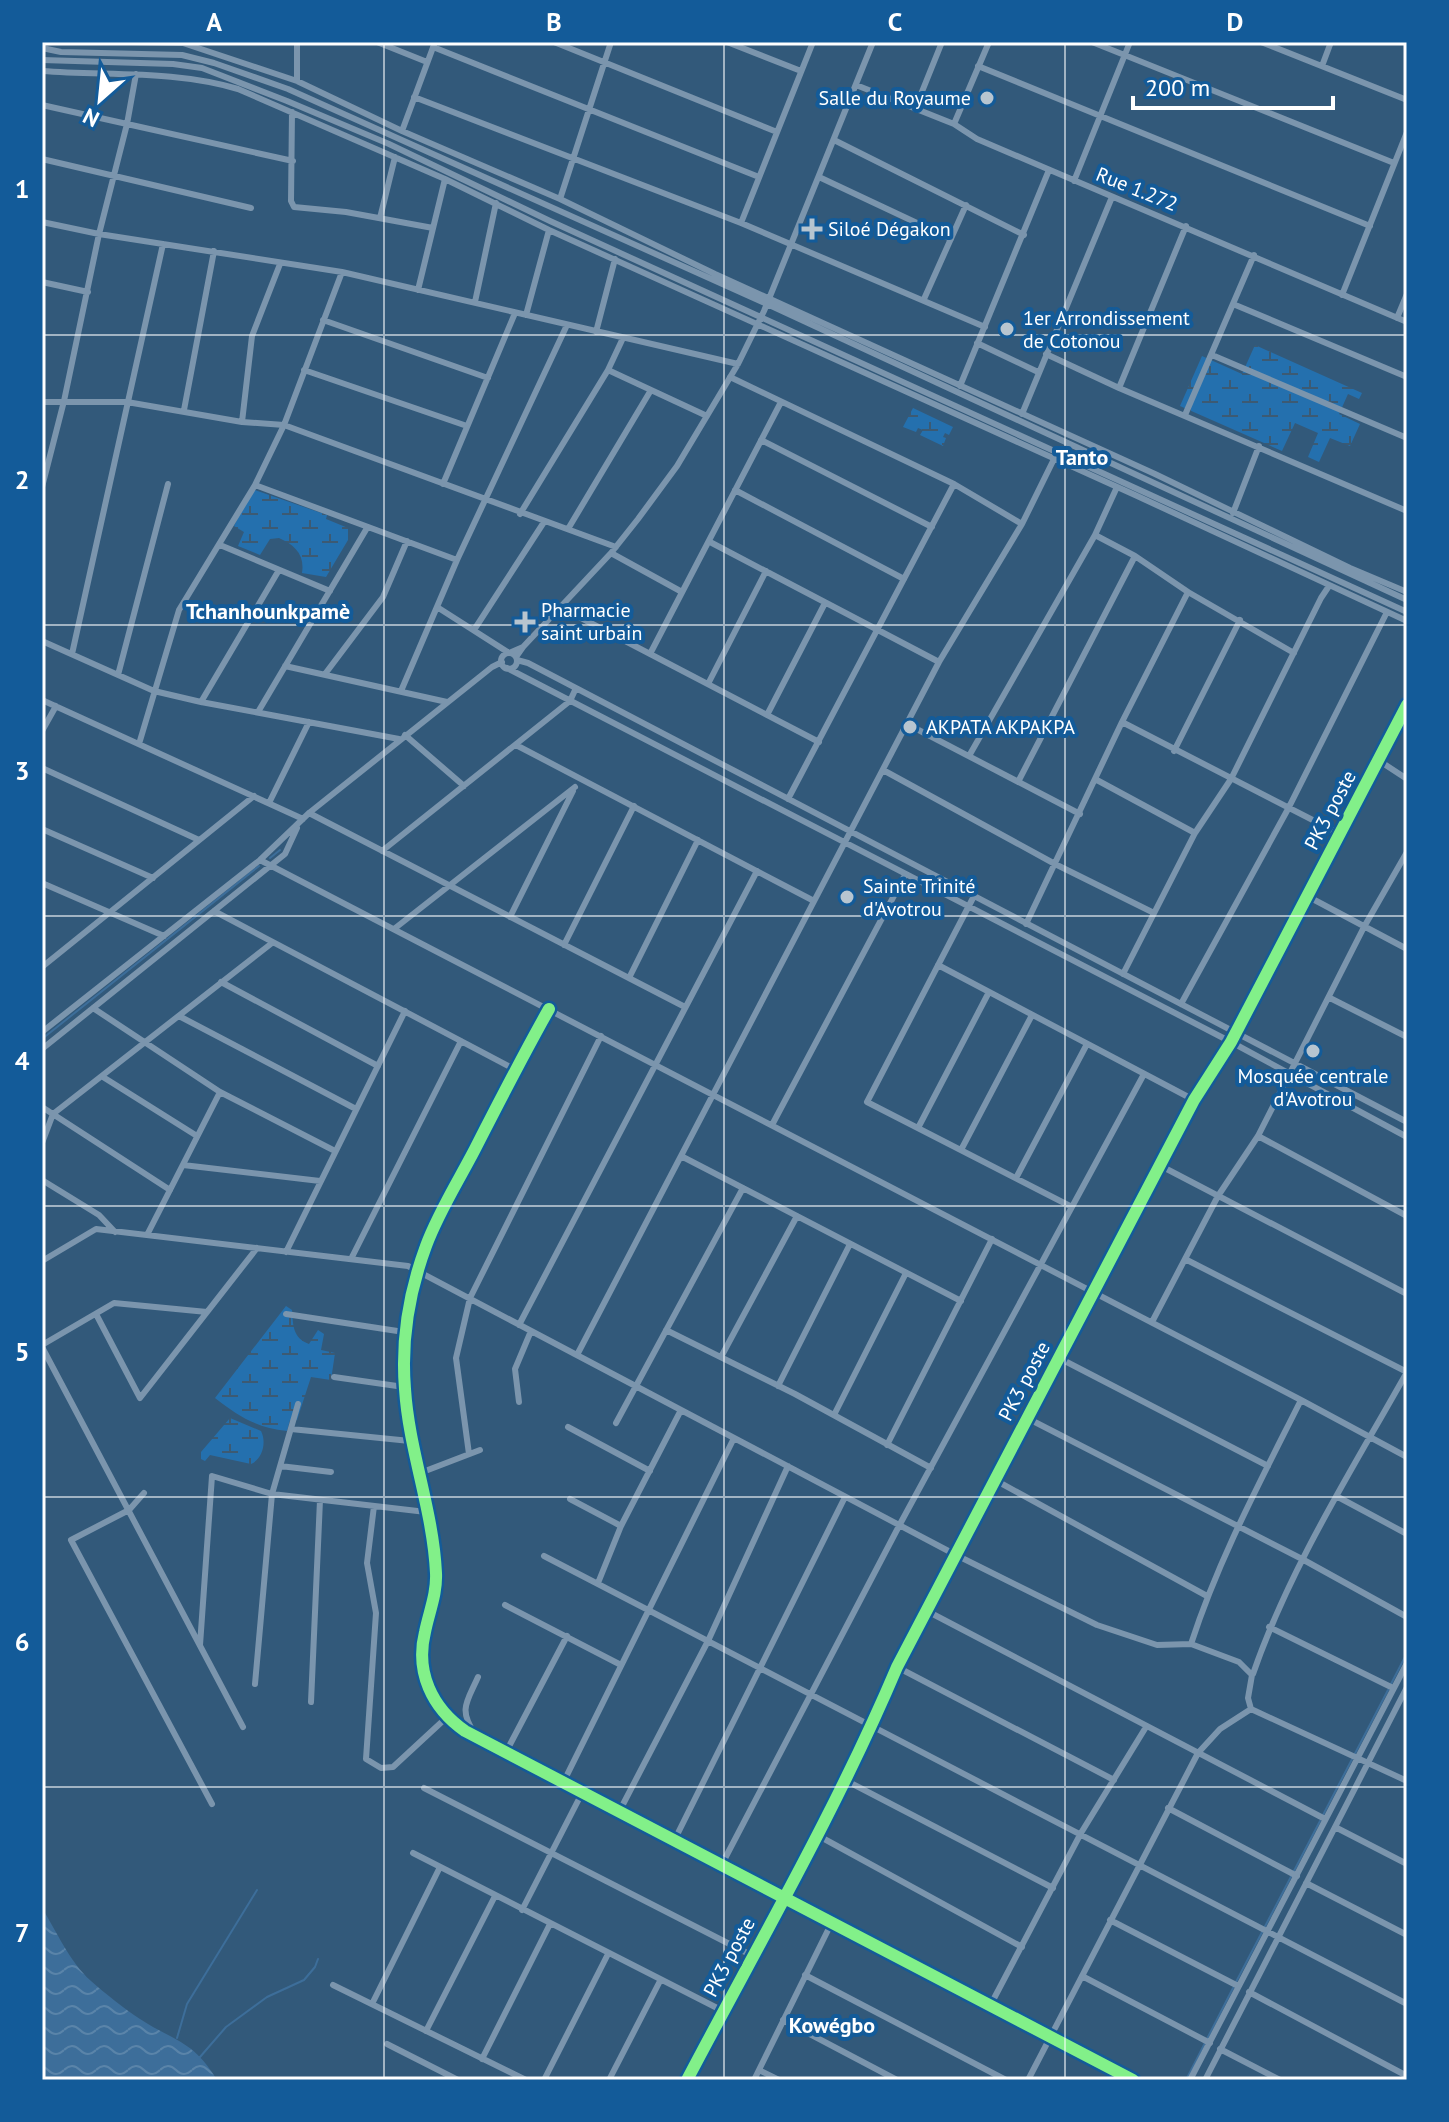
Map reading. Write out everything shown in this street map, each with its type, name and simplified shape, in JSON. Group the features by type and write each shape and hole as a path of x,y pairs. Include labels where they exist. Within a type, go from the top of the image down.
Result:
{"street":[{"path":"131,42 183,42 297,81 402,131 560,199 768,302 1407,600"},
{"path":"297,42 297,81"},
{"path":"377,42 427,62"},
{"path":"554,42 777,132"},
{"path":"560,199 611,42"},
{"path":"727,42 801,71"},
{"path":"741,223 813,42"},
{"path":"42,1032 260,860 304,818 492,667 514,667 514,657 614,550 677,466 738,364 762,316 872,44 861,42"},
{"path":"915,109 942,42"},
{"path":"954,124 989,42"},
{"path":"1092,42 1394,163"},
{"path":"1074,181 1130,42"},
{"path":"1261,42 1407,100"},
{"path":"1322,66 1331,42"},
{"path":"402,131 434,44 759,177"},
{"path":"42,48 61,52 182,55 259,78 960,386 1407,592"},
{"path":"42,60 173,64 202,68 389,144 1407,612"},
{"path":"978,66 1370,226"},
{"path":"42,71 206,79 238,89 445,179 549,230 1407,621"},
{"path":"42,487 136,74"},
{"name":"Rue 1.272","path":"856,85 954,124 977,139 1407,322"},
{"path":"414,97 791,243 985,327"},
{"path":"42,105 293,161"},
{"path":"292,112 291,201 294,207 433,228"},
{"path":"1342,295 1407,132"},
{"path":"834,140 1024,235"},
{"path":"380,218 395,157"},
{"path":"42,159 251,208"},
{"path":"960,386 1049,170"},
{"path":"819,177 951,239"},
{"path":"418,290 445,179"},
{"path":"1022,414 1112,197"},
{"path":"475,302 496,203"},
{"path":"924,299 966,205"},
{"path":"42,222 99,234 342,272 738,364"},
{"path":"1119,388 1186,226"},
{"path":"526,315 549,230"},
{"path":"72,654 163,244"},
{"path":"184,410 214,251"},
{"path":"1185,415 1254,255"},
{"path":"596,332 615,259"},
{"path":"242,422 252,336 280,264"},
{"path":"139,744 179,610 255,485 284,425 342,272"},
{"path":"42,283 88,292"},
{"path":"1397,318 1407,294"},
{"path":"1233,304 1407,377"},
{"path":"443,484 515,313"},
{"path":"323,320 488,378"},
{"path":"401,691 457,560 567,325"},
{"path":"520,514 608,370 623,338"},
{"path":"977,343 1038,372"},
{"path":"1046,354 1407,511"},
{"path":"1212,355 1407,438"},
{"path":"304,370 467,426"},
{"path":"608,370 707,416"},
{"path":"730,377 954,484 1022,524"},
{"path":"568,529 651,390"},
{"path":"42,402 127,402 242,422 284,425 520,514 568,529 614,550 682,592"},
{"path":"650,654 781,402"},
{"path":"761,440 932,527"},
{"path":"1233,513 1259,446"},
{"path":"577,1355 939,662 1022,524 1054,459"},
{"path":"118,675 168,484"},
{"path":"788,799 954,484"},
{"path":"255,485 457,560"},
{"path":"969,756 1095,535 1117,487"},
{"path":"735,490 904,579"},
{"path":"474,630 544,522"},
{"path":"258,712 367,528"},
{"path":"1095,535 1294,653"},
{"path":"325,674 383,597 407,541"},
{"path":"710,542 939,662"},
{"path":"220,545 330,591"},
{"path":"1018,782 1135,556"},
{"path":"201,702 279,570"},
{"path":"708,684 766,571"},
{"path":"1123,974 1195,833 1231,779 1329,586"},
{"path":"1026,924 1188,592"},
{"path":"767,715 825,603"},
{"path":"437,607 514,657 1407,1122"},
{"path":"560,607 819,742"},
{"path":"1181,1004 1288,809 1387,612"},
{"path":"1174,751 1240,620"},
{"path":"42,641 154,691 402,737 464,786"},
{"path":"504,665 504,655 514,657"},
{"path":"504,665 1231,1042 1407,1137"},
{"path":"285,666 447,702"},
{"path":"382,851 570,701 576,688"},
{"path":"42,700 382,851 685,1007"},
{"name":"PK3 poste","path":"687,2080 817,1835 873,1726 897,1667 1159,1165 1194,1100 1237,1031 1407,705"},
{"path":"42,731 56,706"},
{"path":"269,803 309,722"},
{"path":"1122,722 1340,834"},
{"path":"907,724 1080,814"},
{"path":"516,745 814,901"},
{"path":"1378,760 1407,779"},
{"path":"42,768 199,840"},
{"path":"883,770 1055,864 1154,913"},
{"path":"510,917 579,778"},
{"path":"1095,779 1195,833"},
{"path":"394,929 575,787"},
{"path":"42,967 254,796"},
{"path":"564,945 634,806"},
{"path":"42,1049 285,854 304,818"},
{"path":"42,829 153,878"},
{"path":"629,978 698,840"},
{"path":"1152,1322 1218,1196 1258,1136 1364,927 1405,861 1407,852"},
{"path":"260,860 1407,1457"},
{"path":"519,1325 757,871"},
{"path":"772,1125 905,875"},
{"path":"44,886 164,936"},
{"path":"974,896 867,1102 1072,1207"},
{"path":"1307,896 1407,949"},
{"path":"214,911 516,1070"},
{"path":"42,1143 53,1114 272,943"},
{"path":"938,965 1194,1100"},
{"path":"221,982 378,1066"},
{"path":"918,1128 989,992"},
{"path":"1330,998 1407,1037"},
{"path":"93,1008 220,1092 335,1151"},
{"path":"549,1009 426,1243 404,1332 404,1387 410,1441 420,1473 436,1570 437,1588 423,1636 422,1665 430,1693 446,1718 477,1737 1133,2080"},
{"path":"286,1252 405,1011"},
{"path":"961,1150 1032,1015"},
{"path":"179,1016 356,1109"},
{"path":"469,1454 456,1358 470,1298 601,1036"},
{"path":"351,1259 461,1041"},
{"path":"1016,1178 1087,1044"},
{"path":"721,1866 899,1526 1144,1074"},
{"path":"103,1077 197,1136"},
{"path":"147,1235 220,1092"},
{"path":"42,1107 170,1190"},
{"path":"1258,1136 1407,1216"},
{"path":"681,1156 961,1301"},
{"path":"183,1165 320,1181"},
{"path":"1159,1165 1407,1294"},
{"path":"42,1180 99,1215 115,1232"},
{"path":"616,1423 743,1188"},
{"path":"721,1357 797,1216"},
{"path":"42,1261 96,1229 408,1266 899,1526 1097,1625 1157,1645 1191,1644 1239,1662 1252,1675"},
{"path":"887,1445 992,1239"},
{"path":"778,1386 850,1244"},
{"path":"96,1314 140,1398 257,1248"},
{"path":"1185,1259 1407,1372 1302,1559 1269,1627 1252,1675 1248,1698 1251,1709 1407,1781"},
{"path":"834,1415 906,1273"},
{"path":"207,1312 114,1303 42,1346 243,1727"},
{"path":"286,1314 404,1332"},
{"path":"666,1330 931,1468"},
{"path":"519,1402 515,1369 531,1331"},
{"path":"1059,1358 1268,1466"},
{"path":"334,1377 404,1387"},
{"path":"1191,1644 1207,1596 1237,1527 1301,1400"},
{"path":"255,1684 272,1494 298,1404"},
{"path":"598,1583 621,1526 681,1410"},
{"path":"1027,1418 1302,1559 1407,1617"},
{"path":"568,1427 650,1471"},
{"path":"291,1429 410,1441"},
{"path":"563,1783 734,1438"},
{"path":"420,1473 480,1450"},
{"path":"280,1466 331,1472"},
{"path":"619,1812 708,1641 788,1466"},
{"path":"200,1645 212,1476 272,1494 426,1512"},
{"path":"995,1480 1207,1596"},
{"path":"144,1493 129,1510 71,1540 212,1804"},
{"path":"674,1841 845,1497"},
{"path":"1338,1497 1407,1534"},
{"path":"570,1499 621,1526"},
{"path":"311,1702 320,1500"},
{"path":"374,1506 367,1563 376,1613 366,1759 381,1768 393,1767 446,1718"},
{"path":"544,1556 1407,2004"},
{"path":"505,1605 621,1665"},
{"path":"927,1611 1325,1819"},
{"path":"1269,1627 1393,1688"},
{"path":"506,1752 567,1636"},
{"path":"1190,2080 1407,1663"},
{"path":"897,1667 1114,1780"},
{"path":"477,1737 467,1722 464,1708 478,1677"},
{"path":"1205,2080 1407,1687"},
{"path":"1028,2080 1198,1753 1220,1729 1251,1709"},
{"path":"990,2006 1081,1833 1146,1727"},
{"path":"845,1780 1053,1888"},
{"path":"424,1788 753,1956"},
{"path":"522,1910 582,1793"},
{"path":"1168,1808 1297,1876"},
{"path":"1335,1827 1407,1864"},
{"path":"817,1835 1022,1947"},
{"path":"413,1853 723,2011"},
{"path":"372,2004 440,1867"},
{"path":"1306,1883 1407,1935"},
{"path":"426,2031 495,1896"},
{"path":"1110,1920 1238,1986"},
{"path":"482,2059 550,1924"},
{"path":"754,2080 831,1924"},
{"path":"544,2080 608,1954"},
{"path":"805,1975 1006,2080"},
{"path":"1082,1976 1210,2043"},
{"path":"609,2080 660,1981"},
{"path":"333,1985 526,2080"},
{"path":"1249,1992 1407,2078"},
{"path":"1233,1994 1246,2001"},
{"path":"783,2020 897,2080"},
{"path":"387,2044 458,2080"},
{"path":"1220,2049 1280,2080"},
{"path":"759,2070 779,2080"}],"green space":[{"path":"1255,345 1362,393 1359,399 1348,394 1339,414 1360,424 1350,446 1330,438 1319,462 1308,457 1318,433 1295,423 1282,451 1180,406 1202,356 1242,374"},
{"path":"913,408 953,427 949,435 945,433 943,446 920,435 923,430 918,428 916,432 903,427"},
{"path":"252,489 327,515 326,519 348,528 348,540 326,577 302,573 298,551 279,538 270,539 260,555 238,546 244,532 234,526"},
{"path":"286,1306 292,1310 294,1326 300,1338 309,1344 318,1330 324,1334 321,1350 335,1353 331,1380 311,1377 297,1420 290,1420 287,1431 248,1420 215,1398"},
{"path":"230,1418 261,1431 264,1441 262,1450 251,1464 210,1455 205,1461 201,1459 201,1452"}],"water":[{"path":"42,1908 70,1955 91,1981 134,2015 191,2049 217,2080 42,2080"}],"waterway":[{"path":"270,858 280,850"},
{"path":"42,1039 259,866"},
{"path":"1391,1684 1407,1653"},
{"path":"1323,1815 1388,1690"},
{"path":"1236,1982 1320,1821"},
{"path":"177,2038 187,2004 257,1890"},
{"path":"200,2057 226,2027 267,1997 304,1980 318,1959"},
{"path":"1186,2080 1233,1988"}],"cycle path":[{"path":"687,2080 823,1824 897,1667 1194,1100 1231,1042 1407,705"},
{"path":"549,1009 436,1221 420,1263 408,1316 404,1352 407,1412 430,1526 436,1573 422,1661 435,1700 465,1731 1133,2080"}],"place":[{"name":"Salle du Royaume","path":"987,98"},
{"name":"Siloé Dégakon","path":"812,229"},
{"name":"1er Arrondissement de Cotonou","path":"1007,329"},
{"name":"Pharmacie saint urbain","path":"525,622"},
{"name":"AKPATA AKPAKPA","path":"910,727"},
{"name":"Sainte Trinité d'Avotrou","path":"847,897"},
{"name":"Mosquée centrale d'Avotrou","path":"1313,1051"}],"district":[{"name":"Tanto","path":"1082,457"},
{"name":"Tchanhounkpamè","path":"268,611"},
{"name":"Kowégbo","path":"832,2025"}]}
